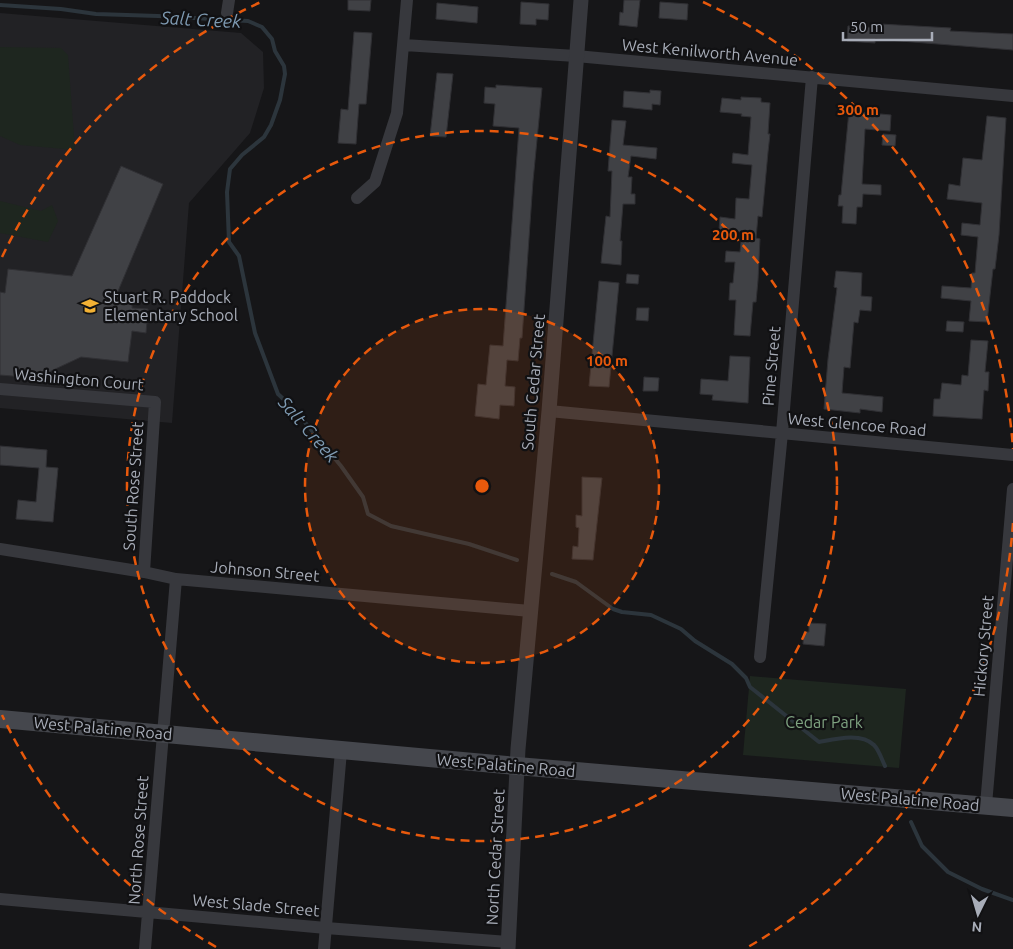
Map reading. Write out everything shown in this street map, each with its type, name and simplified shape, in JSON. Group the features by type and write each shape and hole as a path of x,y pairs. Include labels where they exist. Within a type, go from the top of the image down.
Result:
{"main road":[{"name":"West Palatine Road","path":"0,719 341,751 1013,808"}],"street":[{"path":"227,13 229,0"},
{"path":"357,198 375,182 397,112 407,0"},
{"name":"South Cedar Street","path":"517,766 549,411 581,0"},
{"name":"West Kenilworth Avenue","path":"404,44 576,56 1013,96"},
{"name":"Pine Street","path":"760,657 782,433 812,77"},
{"name":"Washington Court","path":"0,388 155,402"},
{"name":"South Rose Street","path":"144,572 155,402"},
{"name":"West Glencoe Road","path":"549,411 1013,455"},
{"name":"Hickory Street","path":"986,805 1013,489"},
{"name":"Johnson Street","path":"0,550 144,572 176,579 530,611"},
{"path":"162,734 176,579"},
{"name":"North Rose Street","path":"145,949 162,734"},
{"path":"324,949 341,751"},
{"name":"North Cedar Street","path":"508,945 517,766"},
{"name":"West Slade Street","path":"0,899 508,945"}],"shaded area":[{"name":"Stuart R. Paddock Elementary School","path":"0,13 241,33 263,52 264,88 250,133 189,203 172,423 0,408"}],"green space":[{"path":"0,47 61,48 68,55 75,150 20,145 0,136"},
{"path":"0,201 41,211 52,205 58,221 48,242 0,233"},
{"name":"Cedar Park","path":"750,676 906,689 899,768 743,755"}],"building":[{"path":"348,0 371,0 370,11 348,10"},
{"path":"624,0 640,0 637,27 619,25 620,12 623,13"},
{"path":"521,2 549,4 548,20 536,19 536,25 520,24"},
{"path":"660,2 688,4 687,20 659,18"},
{"path":"437,3 478,7 477,23 436,19"},
{"path":"880,24 951,28 950,31 1013,34 1013,50 875,39 875,43 847,41 848,26 880,28"},
{"path":"354,32 372,33 366,104 359,104 356,144 338,143 341,109 348,110"},
{"path":"437,73 453,74 446,137 430,136"},
{"path":"496,85 542,88 533,181 522,338 520,338 518,361 507,360 505,386 515,387 514,406 500,405 499,419 475,416 478,384 486,385 490,345 503,346 519,128 493,126 495,104 484,103 485,87 496,88"},
{"path":"650,90 661,91 660,105 652,104 652,110 623,107 624,91 650,93"},
{"path":"741,97 761,98 761,102 770,103 768,134 770,134 762,217 758,216 756,238 760,239 758,280 756,302 753,302 750,336 734,335 736,300 729,300 730,283 733,283 735,262 725,262 726,251 740,252 742,232 719,230 720,217 735,219 736,198 749,199 752,165 732,163 733,153 748,155 751,117 741,116 742,114 720,112 722,98 741,100"},
{"path":"849,111 891,115 890,131 865,129 862,184 881,185 881,195 863,194 862,207 857,207 856,224 842,223 843,206 838,206 839,195 841,195"},
{"path":"987,116 1006,118 999,235 987,322 969,321 971,301 941,298 942,286 971,288 972,273 975,273 978,237 961,235 962,223 980,225 982,203 947,199 949,184 960,186 963,158 982,160"},
{"path":"612,120 626,121 623,145 657,148 656,159 631,156 628,177 632,177 631,194 635,194 635,204 623,204 620,241 622,241 621,265 601,263 606,216 610,217 612,171 608,171"},
{"path":"883,134 896,135 895,146 882,145"},
{"path":"121,166 163,184 116,296 133,297 132,308 148,309 146,333 132,331 128,362 81,357 36,378 0,375 0,292 5,293 8,269 72,276"},
{"path":"836,271 862,273 861,296 872,297 871,311 860,310 858,323 854,322 850,368 844,367 842,393 883,397 882,412 860,409 860,413 824,409 837,288 834,287"},
{"path":"627,274 639,275 638,284 626,283"},
{"path":"599,281 619,283 609,387 589,386"},
{"path":"637,308 649,308 648,321 636,320"},
{"path":"947,321 964,322 963,332 946,331"},
{"path":"971,340 988,341 985,372 989,372 988,391 984,390 982,419 933,416 934,399 940,399 942,383 961,385 962,375 968,376"},
{"path":"730,356 750,357 748,403 712,400 713,395 700,394 701,379 728,381"},
{"path":"644,377 659,378 658,391 643,391"},
{"path":"0,446 47,450 46,467 58,468 53,522 16,519 18,500 36,502 39,468 0,465"},
{"path":"582,477 602,478 593,560 572,559 573,546 578,547 579,528 576,527 576,515 582,516"},
{"path":"809,623 826,624 824,646 803,644 804,632 809,632"}],"waterway":[{"name":"Salt Creek","path":"0,5 61,9 96,14 248,21 262,27 272,39 275,51 284,66 285,74 280,100 271,125 264,137 242,155 230,169 227,192 229,242 239,256 255,333 278,394 294,409 341,466 363,497 368,514 391,526 469,544 517,560"},
{"name":"Salt Creek","path":"552,574 576,582 613,609 622,612 651,615 681,629 695,641 732,664 746,678 750,687 819,742 848,738 869,741 876,747 885,766"},
{"name":"Salt Creek","path":"911,822 922,846 948,872 982,889 1013,900"}],"place":[{"name":"Stuart R. Paddock Elementary School","path":"90,306"}]}
